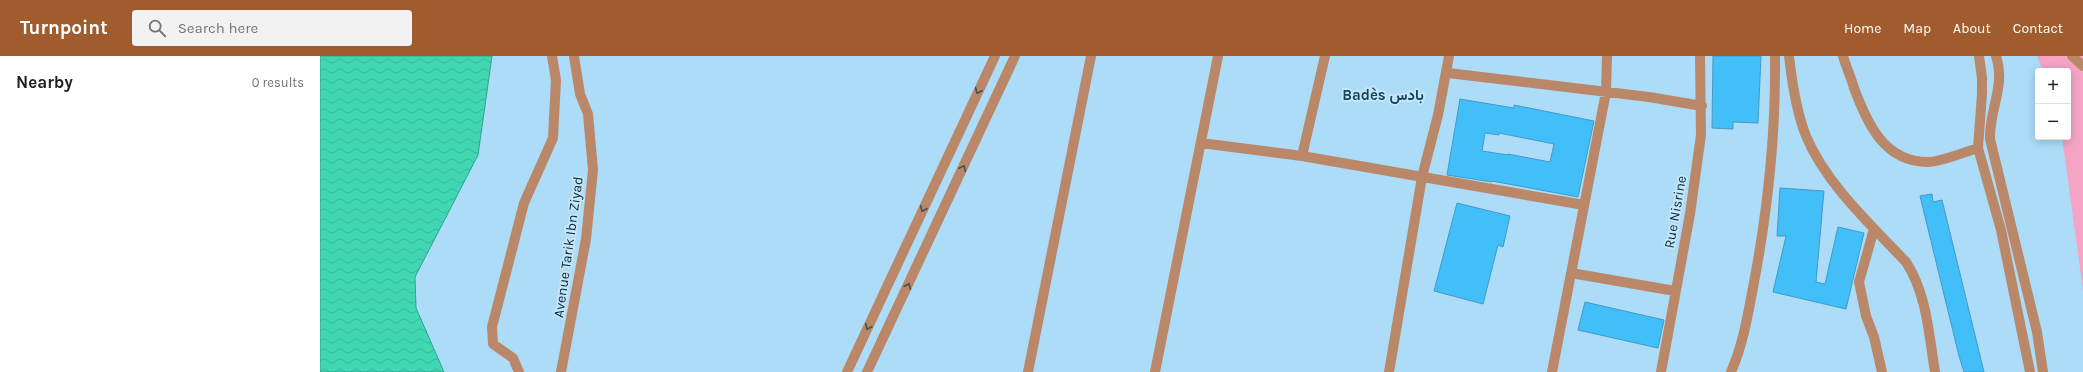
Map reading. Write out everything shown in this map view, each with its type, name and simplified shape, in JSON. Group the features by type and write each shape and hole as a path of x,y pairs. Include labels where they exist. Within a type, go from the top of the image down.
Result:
{"street":[{"path":"519,372 513,358 493,344 492,327 524,203 553,138 556,80 552,56"},
{"name":"Avenue Tarik Ibn Ziyad","path":"561,372 586,239 593,170 588,114 580,94 574,56"},
{"path":"847,372 995,56"},
{"path":"867,372 1013,59 1002,56"},
{"path":"1028,372 1091,56"},
{"path":"1155,372 1218,56"},
{"path":"1302,156 1325,56"},
{"path":"1389,372 1422,177 1448,74 1449,56"},
{"path":"1552,372 1606,92 1607,56"},
{"name":"Rue Nisrine","path":"1661,372 1696,173 1701,136 1702,106 1700,56"},
{"path":"1731,372 1746,326 1764,222 1774,119 1775,56"},
{"path":"1789,56 1798,109 1806,136 1816,155 1850,203 1906,262 1912,271 1924,308 1936,372"},
{"path":"1843,56 1863,113 1872,130 1885,145 1897,154 1907,159 1929,162 1978,148"},
{"path":"1979,56 1982,86 1978,148 2001,230 2030,372"},
{"path":"1996,56 1999,86 1990,131 1990,139 2035,325 2043,372"},
{"path":"2072,56 2083,66"},
{"path":"1448,74 1606,92 1702,106"},
{"path":"1201,143 1302,156 1584,205"},
{"path":"1874,229 1859,282 1866,316 1874,337 1882,372"},
{"path":"1571,273 1675,291"}],"shaded area":[{"path":"2037,56 2083,56 2083,290 2062,140 2071,140 2071,68 2042,68"}],"water":[{"path":"320,56 492,56 478,155 415,277 416,308 444,372 320,372"}],"building":[{"path":"1713,56 1761,56 1758,123 1733,122 1733,129 1712,128"},
{"path":"1460,99 1514,108 1514,105 1594,121 1578,197 1492,181 1447,175","holes":["1485,133 1499,135 1499,133 1554,144 1550,162 1482,151"]},
{"path":"1780,188 1824,191 1816,282 1825,284 1838,227 1864,233 1846,309 1773,292 1786,236 1777,236"},
{"path":"1932,194 1933,202 1942,200 1984,372 1964,372 1959,356 1920,196"},
{"path":"1457,203 1510,216 1503,247 1498,245 1483,304 1434,291"},
{"path":"1585,302 1664,320 1658,348 1578,330"}],"district":[{"name":"Badès بادس","path":"1383,95"}]}
